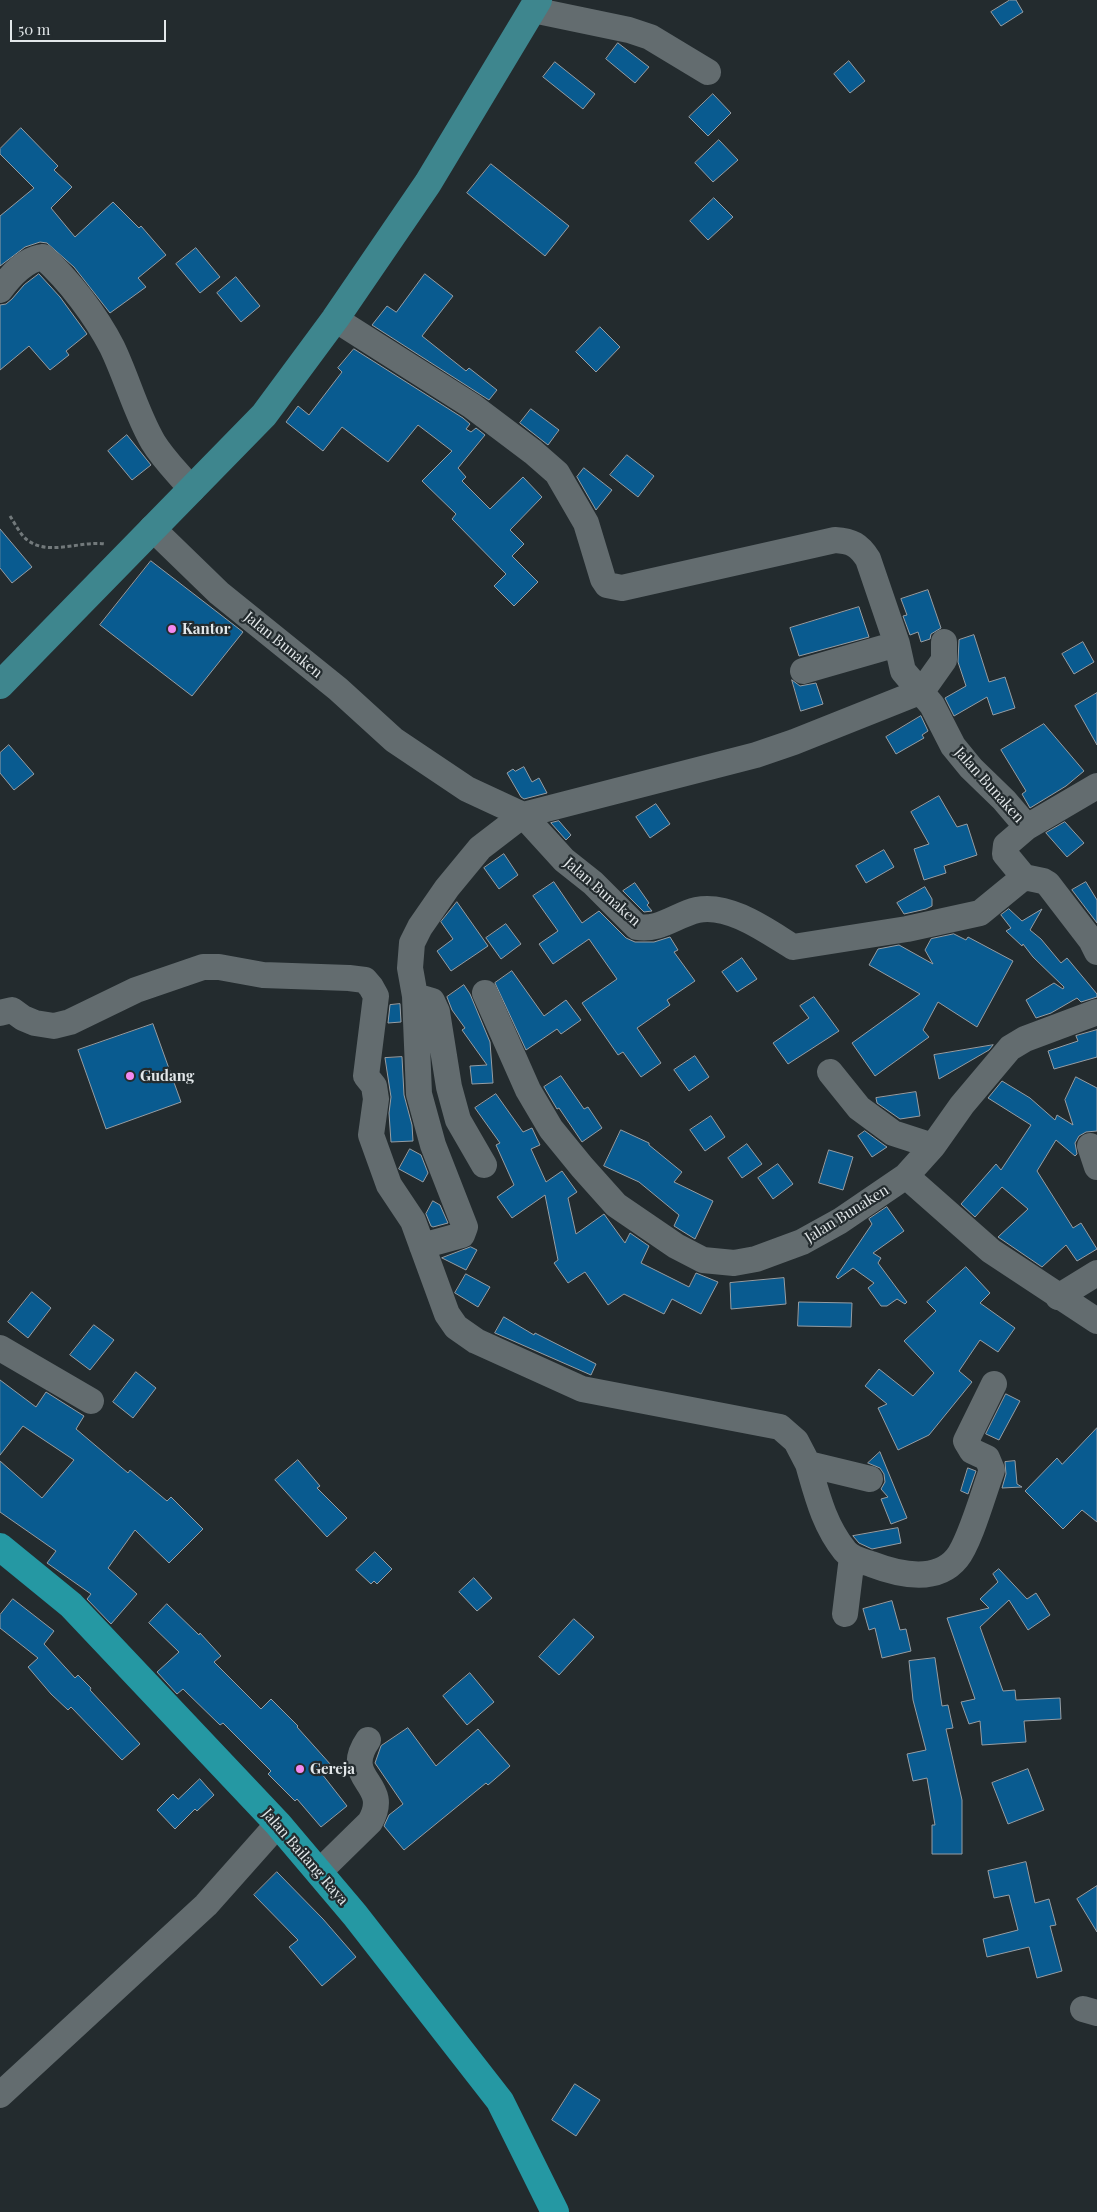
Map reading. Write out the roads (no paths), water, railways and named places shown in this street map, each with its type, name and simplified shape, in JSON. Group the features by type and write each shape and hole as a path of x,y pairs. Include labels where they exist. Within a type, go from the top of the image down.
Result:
{"highway":[{"name":"Jalan Bailang Raya","path":"0,1547 71,1605 278,1824 355,1915 500,2101 555,2212"}],"main road":[{"path":"0,685 264,415 335,319 428,183 536,5"}],"street":[{"path":"536,5 650,37 708,72"},
{"path":"0,290 7,280 33,258 43,256 53,266 74,288 112,346 153,442 192,490"},
{"name":"Jalan Bunaken","path":"335,319 472,406 533,452 557,473 574,499 586,523 602,579 607,585 622,588 835,540 849,541 861,547 868,559 897,644 903,671 932,705 952,746 971,768 1004,800 1026,827"},
{"name":"Jalan Bunaken","path":"144,538 219,592 338,689 394,740 467,789 523,815 564,860 593,883 637,927 647,929 698,910 719,911 746,918 793,947 907,929 980,913 1024,878 1005,854 1005,848 1011,840 1026,827 1097,786"},
{"path":"422,1246 462,1234 465,1227 433,1145 419,1094 414,996 410,968 412,943 420,926 447,888 480,848 523,815 756,754 794,742 922,691 944,660 944,642"},
{"path":"803,671 897,644"},
{"path":"1024,878 1043,881 1048,884 1095,944"},
{"path":"0,1013 12,1010 23,1018 54,1026 70,1022 136,990 202,967 218,967 263,975 365,980 376,996 366,1076 374,1086 376,1099 371,1135 390,1185 413,1221 447,1314 456,1327 476,1341 582,1389 780,1427 796,1441 808,1464 826,1521 852,1558 898,1574 917,1575 940,1570 957,1559 968,1537 992,1470 987,1458 972,1451 966,1441 994,1384"},
{"name":"Jalan Bunaken","path":"485,993 528,1090 552,1128 582,1167 616,1204 676,1246 703,1260 734,1262 756,1259 776,1253 840,1221 906,1176 933,1146 962,1105 1010,1048 1025,1039 1097,1012"},
{"path":"414,996 432,1002 437,1012 449,1087 458,1120 484,1165"},
{"path":"830,1072 859,1108 893,1133 933,1146"},
{"path":"906,1176 992,1252 1097,1321"},
{"path":"1058,1297 1097,1273"},
{"path":"0,1348 91,1401"},
{"path":"808,1464 870,1479"},
{"path":"846,1614 852,1558"},
{"path":"319,1872 370,1822 375,1813 377,1800 361,1773 359,1764 360,1752 368,1740"},
{"path":"0,2095 206,1905 278,1824"}],"place":[{"name":"Kantor","path":"172,629"},
{"name":"Gudang","path":"130,1076"},
{"name":"Gereja","path":"300,1769"}]}
